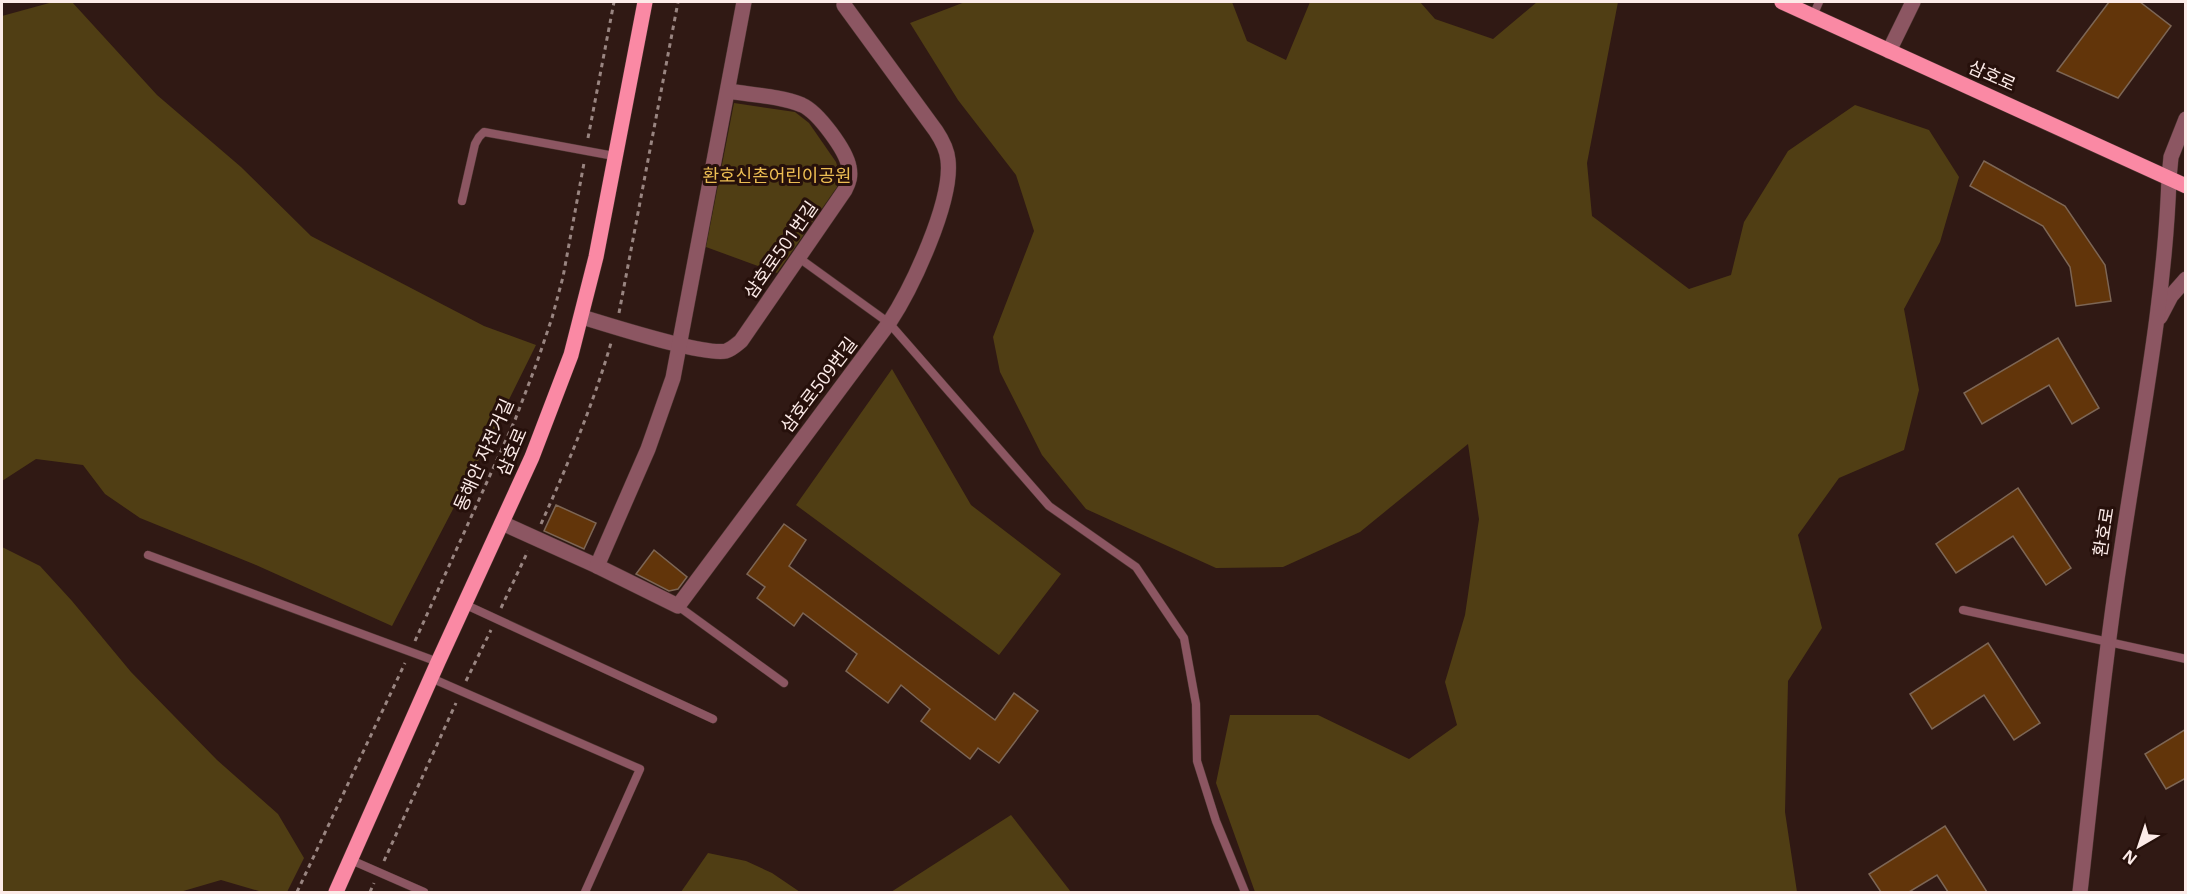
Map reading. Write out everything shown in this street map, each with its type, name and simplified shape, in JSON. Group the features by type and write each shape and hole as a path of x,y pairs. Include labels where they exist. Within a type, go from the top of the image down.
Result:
{"main road":[{"name":"삼호로","path":"336,892 552,407 582,317 596,257 645,2"},
{"name":"삼호로","path":"1782,2 2186,186"}],"street":[{"path":"597,566 648,449 670,388 681,344 744,2"},
{"path":"1889,51 1912,2"},
{"name":"삼호로509번길","path":"678,606 889,323 913,282 939,217 946,191 948,159 945,146 841,3"},
{"name":"삼호로501번길","path":"582,317 716,352 733,348 741,341 845,190 850,178 845,154 811,110 789,101 728,91"},
{"name":"환호로","path":"2080,892 2108,641 2155,325 2166,231 2171,157 2186,119"},
{"path":"2155,325 2171,296 2186,279"},
{"path":"502,523 678,606"}],"lane":[{"path":"1813,16 1819,2"},
{"path":"462,201 475,144 484,132 614,156"},
{"path":"799,258 889,323 1049,506 1136,567 1184,638 1196,704 1197,761 1216,821 1245,892"},
{"path":"148,555 438,662"},
{"path":"464,604 713,719"},
{"path":"678,606 784,683"},
{"path":"1963,610 2186,659"},
{"path":"431,678 640,769 585,892"},
{"path":"351,860 424,892"}],"path":[{"name":"동해안 자전거길","path":"297,892 410,652 515,420 536,365 563,277 614,2"}],"green space":[{"path":"53,2 72,2 157,95 241,167 311,236 484,326 536,345 392,626 256,565 140,518 105,494 83,465 36,459 2,481 2,16"},
{"path":"965,2 1232,2 1247,41 1286,60 1310,2 1420,2 1435,19 1493,39 1537,2 1618,2 1587,163 1592,216 1689,289 1731,275 1744,222 1788,151 1855,105 1929,130 1959,177 1940,242 1904,309 1919,390 1904,450 1839,478 1798,535 1822,628 1788,681 1785,812 1797,892 1255,892 1216,783 1230,715 1318,715 1409,759 1457,725 1445,682 1465,615 1479,519 1468,444 1360,532 1283,567 1216,568 1086,509 1042,455 1000,372 993,337 1034,231 1016,175 958,100 910,23"},
{"name":"환호신촌어린이공원","path":"734,103 795,112 809,123 836,162 840,176 837,187 777,273 706,247"},
{"path":"892,369 971,505 1061,574 999,655 796,505"},
{"path":"2,547 40,566 131,672 217,760 278,814 304,858 287,892 259,891 221,880 180,892 2,892"},
{"path":"1011,815 1071,892 891,892"},
{"path":"708,853 746,861 772,873 800,892 681,892"}],"building":[{"path":"2109,2 2140,2 2171,26 2118,98 2057,71"},
{"path":"1984,161 2065,206 2105,265 2111,301 2076,306 2070,267 2043,226 1970,186"},
{"path":"2058,338 2099,408 2072,424 2049,385 1982,424 1964,393"},
{"path":"2018,488 2071,568 2046,585 2013,536 1956,573 1936,544"},
{"path":"556,505 596,523 584,549 544,531"},
{"path":"784,524 806,540 789,566 995,720 1014,693 1038,711 999,763 978,748 970,759 921,721 930,709 901,685 888,703 846,671 857,654 803,613 794,626 757,598 765,587 747,574"},
{"path":"654,550 687,577 678,589 669,591 636,574"},
{"path":"1988,643 2040,723 2014,740 1984,695 1932,729 1910,694"},
{"path":"2186,729 2186,778 2166,789 2145,754"},
{"path":"1945,826 1987,892 1948,892 1937,875 1909,892 1881,892 1869,874"}]}
